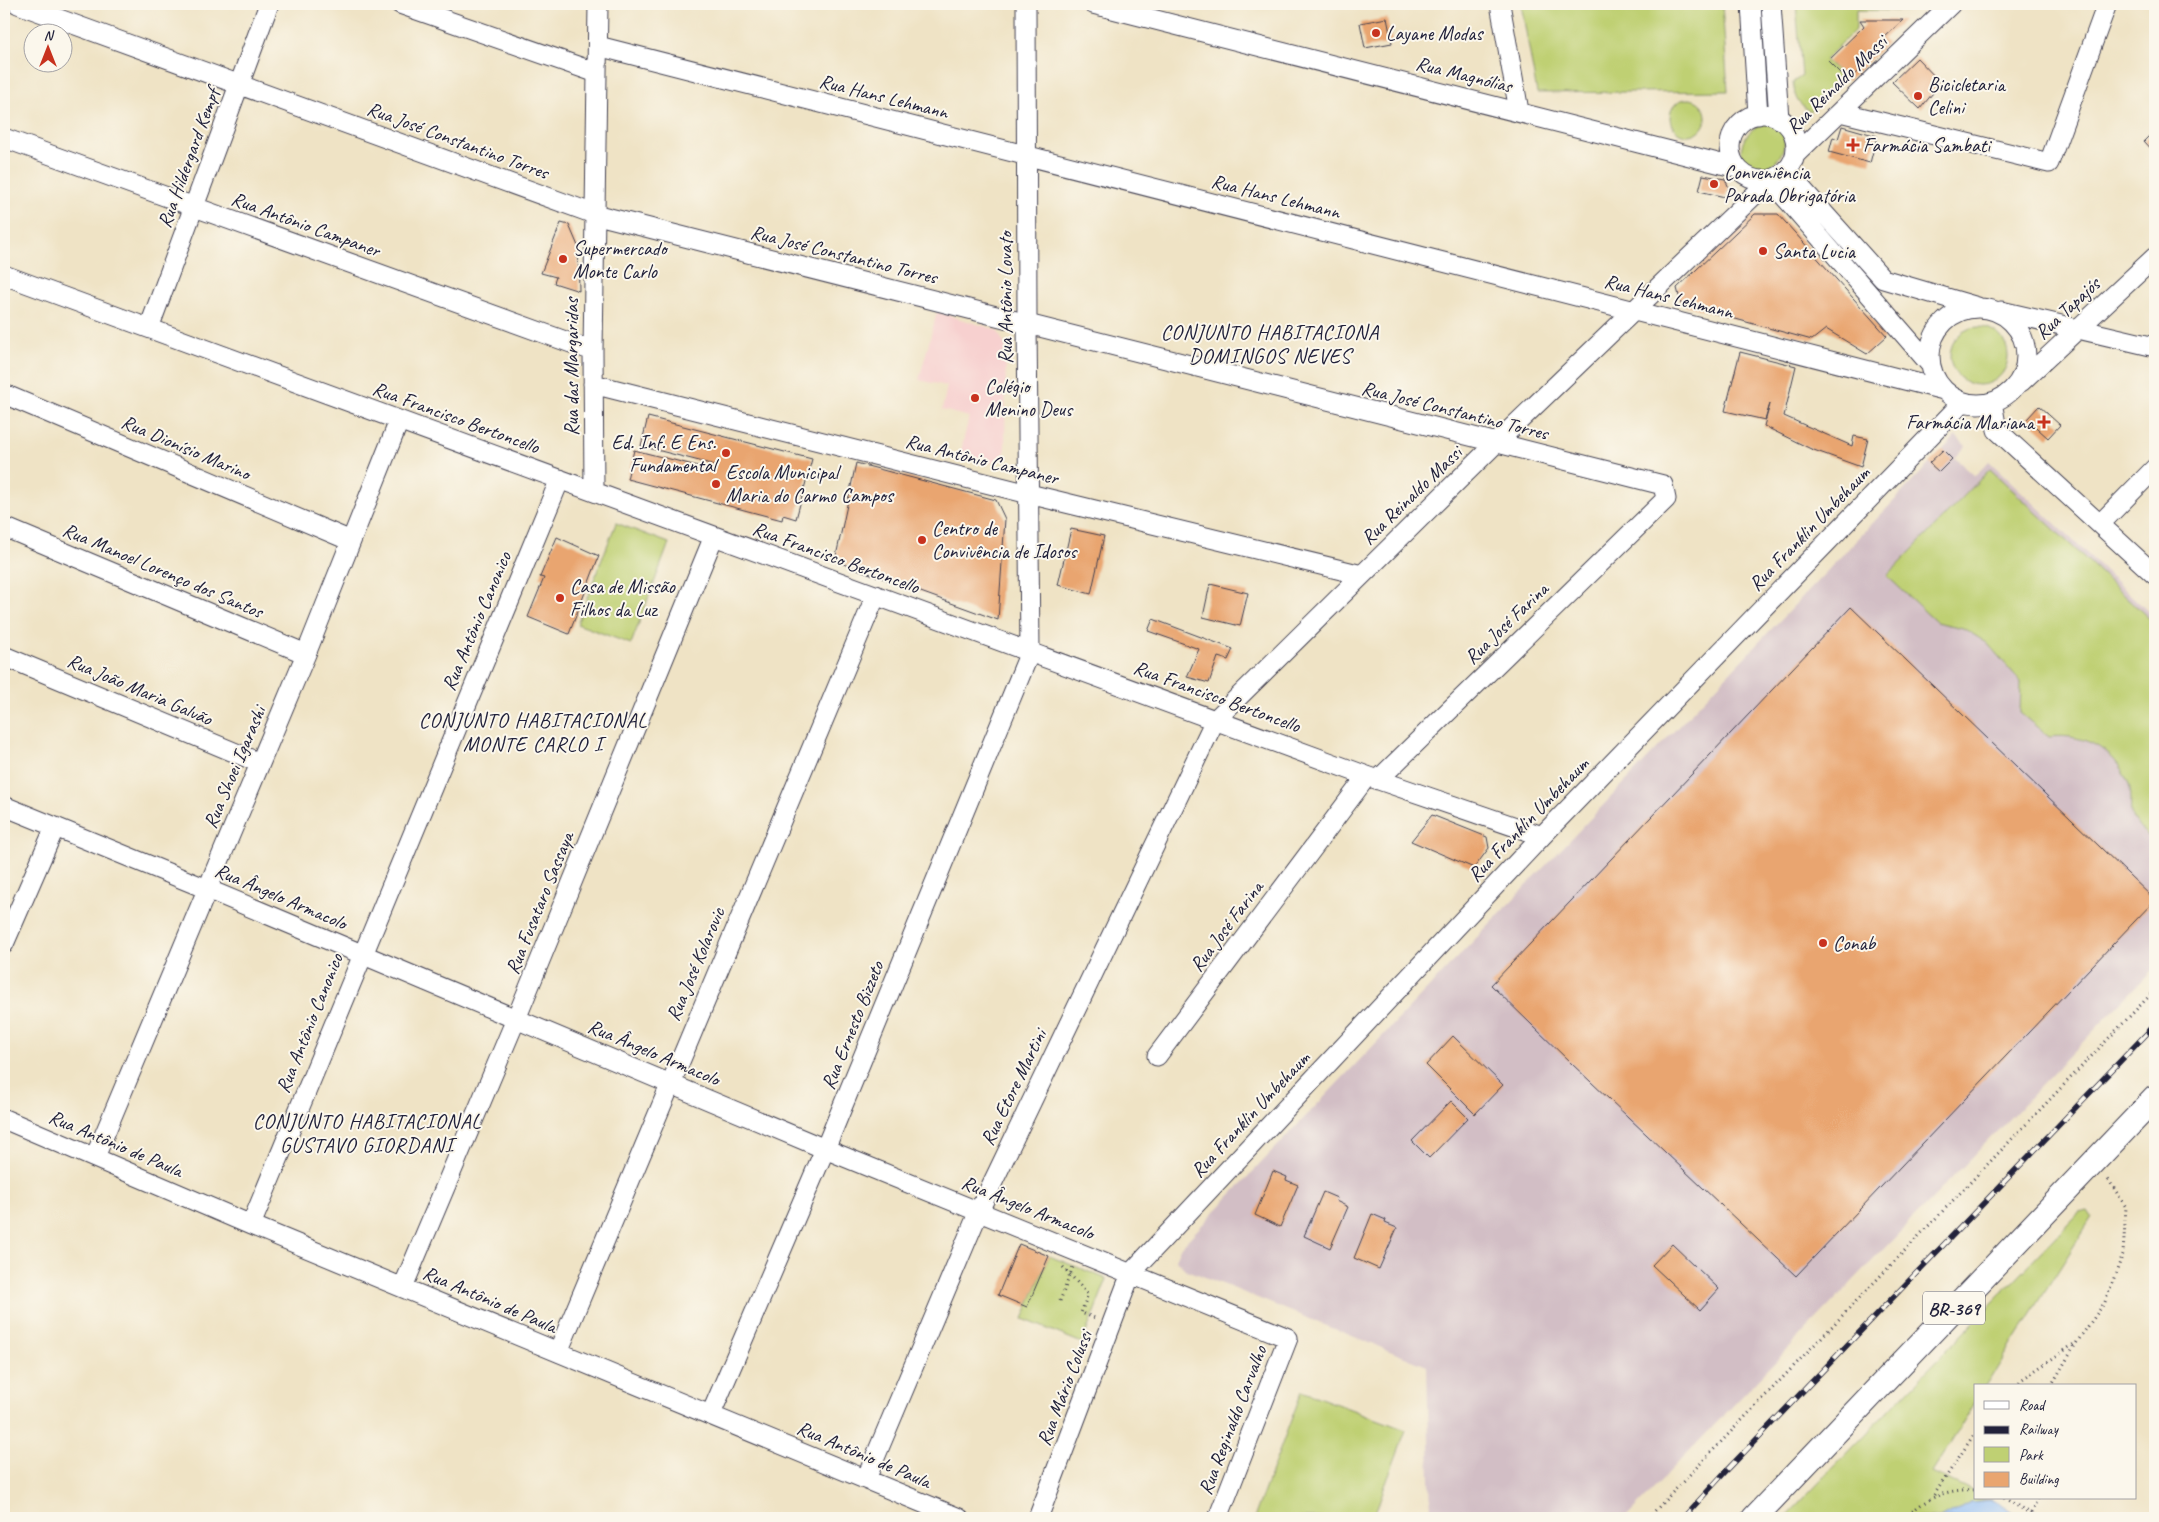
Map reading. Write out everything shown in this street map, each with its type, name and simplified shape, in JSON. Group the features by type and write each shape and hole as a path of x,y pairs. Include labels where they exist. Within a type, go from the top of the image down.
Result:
{"main road":[{"name":"BR-369","path":"1754,1518 2152,1103"}],"street":[{"name":"Rua José Constantino Torres","path":"18,4 594,214 1663,485 1666,499"},
{"name":"Rua Hildergard Kempf","path":"149,328 269,4"},
{"path":"400,4 597,73"},
{"name":"Rua das Margaridas","path":"594,491 594,214 598,4"},
{"name":"Rua Antônio Lovato","path":"1026,4 1030,652"},
{"name":"Rua Magnólias","path":"1093,4 1737,168"},
{"path":"1500,4 1519,111"},
{"path":"1751,4 1758,115"},
{"path":"1771,4 1779,119"},
{"name":"Rua Reinaldo Massi","path":"1215,720 1496,444 1784,169 1951,4"},
{"path":"1840,112 2049,163 2108,4"},
{"name":"Rua Hans Lehmann","path":"598,46 1944,390"},
{"path":"1758,115 1779,119 1788,125 1796,145 1784,169 1752,178 1737,168 1732,159 1731,140 1741,123 1758,115"},
{"name":"Rua Antônio Campaner","path":"4,138 593,351"},
{"path":"1784,169 1883,279 1986,308 2155,347"},
{"path":"1784,169 1929,362 1937,382 1944,390 1963,402 1973,404 1992,402 2010,392 2017,385 2025,366 2025,345 2016,326 2000,313 1986,308 1960,311 1942,322 1931,341 1929,362"},
{"name":"Rua Tapajós","path":"2010,392 2155,257"},
{"name":"Rua Francisco Bertoncello","path":"4,276 1373,778 1542,836"},
{"name":"Rua Antônio Campaner","path":"593,384 1029,494 1362,575"},
{"name":"Rua Dionísio Marino","path":"4,394 351,541"},
{"name":"Rua Franklin Umbehaum","path":"1131,1273 1542,836 1963,402"},
{"path":"1992,402 1997,430 2155,575"},
{"name":"Rua Shoei Igarashi","path":"94,1157 306,654 400,421"},
{"path":"2100,524 2155,468"},
{"name":"Rua Antônio Canonico","path":"251,1225 560,479"},
{"name":"Rua José Farina","path":"1157,1056 1373,778 1666,499"},
{"name":"Rua Manoel Lorenço dos Santos","path":"4,527 306,654"},
{"name":"Rua Fusataro Sassaya","path":"403,1287 516,1019 714,536"},
{"name":"Rua José Kolarovic","path":"558,1352 876,595"},
{"name":"Rua Ernesto Bizzeto","path":"711,1414 825,1149 1030,652"},
{"name":"Rua João Maria Galvão","path":"4,656 260,763"},
{"name":"Rua Etore Martini","path":"866,1479 979,1211 1215,720"},
{"name":"Rua Ângelo Armacolo","path":"4,806 207,889 825,1149 1288,1338"},
{"path":"4,944 54,827"},
{"name":"Rua Antônio de Paula","path":"4,1119 251,1225 959,1518"},
{"name":"Rua Mário Colussi","path":"1038,1518 1131,1273"},
{"name":"Rua Reginaldo Carvalho","path":"1218,1518 1288,1338"}],"path":[{"path":"1648,1518 2155,990"},
{"path":"2052,1384 2076,1342 2105,1302 2122,1254 2126,1207 2108,1179"},
{"path":"1058,1262 1088,1294 1081,1313 1097,1318"},
{"path":"1060,1300 1074,1264"},
{"path":"2017,1384 2020,1380 2076,1342"},
{"path":"1933,1496 1974,1434"},
{"path":"1904,1518 1916,1507 1933,1496 1948,1492 1974,1490"},
{"path":"2007,1500 2038,1518"},
{"path":"2031,1514 2037,1500"}],"shaded area":[{"name":"Colégio Menino Deus","path":"937,312 997,330 1006,347 1005,452 999,460 990,463 960,455 969,417 942,410 947,386 919,380"},
{"path":"1956,436 1966,446 1955,458 1975,476 1989,461 2155,618 2155,967 1625,1518 1431,1518 1427,1366 1185,1269 1176,1260 1179,1249"}],"green space":[{"path":"1521,4 1722,4 1728,91 1537,93"},
{"path":"1796,4 1915,4 1908,11 1856,10 1856,29 1825,60 1842,75 1822,95 1825,100 1810,111 1797,100 1793,82 1802,76"},
{"path":"1688,99 1695,100 1701,104 1705,110 1705,124 1701,130 1695,134 1688,135 1681,134 1675,130 1671,124 1670,117 1671,110 1675,104 1681,100"},
{"path":"1762,124 1780,128 1784,135 1784,143 1778,159 1761,171 1745,165 1741,153 1747,135"},
{"path":"1979,327 1995,332 2003,340 2008,356 2003,372 1995,380 1979,385 1963,380 1955,372 1950,356 1955,340 1963,332"},
{"path":"1990,469 2155,624 2155,841 2135,823 2131,815 2130,789 2125,776 2110,755 2088,742 2076,738 2063,736 2049,737 2020,713 2021,682 1987,643 1963,628 1936,622 1887,576"},
{"path":"616,523 669,543 631,644 577,624"},
{"path":"2088,1211 2092,1217 1987,1384 1974,1384 1974,1405 1932,1472 1974,1492 1974,1500 1993,1500 1969,1502 1941,1518 1785,1518 2079,1213"},
{"path":"1049,1256 1107,1279 1082,1343 1023,1319"},
{"path":"1302,1391 1406,1430 1373,1518 1254,1518"}],"water":[{"path":"1993,1500 2023,1518 1941,1518 1969,1502"}],"building":[{"name":"Layane Modas","path":"1387,18 1392,43 1365,48 1360,23"},
{"path":"1860,20 1903,20 1883,39 1887,43 1848,81 1828,61 1864,26"},
{"name":"Bicicletaria Celini","path":"1917,58 1941,83 1920,109 1892,82"},
{"name":"Farmácia Sambati","path":"1842,126 1877,136 1870,163 1829,152 1833,137 1838,139"},
{"path":"2155,130 2155,153 2144,141"},
{"name":"Conveniência Parada Obrigatória","path":"1703,175 1725,179 1729,188 1725,197 1699,191"},
{"name":"Santa Lucia","path":"1755,214 1778,214 1887,336 1867,354 1826,329 1812,340 1681,304 1677,288"},
{"name":"Supermercado Monte Carlo","path":"561,223 569,225 578,246 579,291 554,283 556,277 541,273"},
{"path":"1740,352 1796,366 1784,416 1852,446 1854,436 1868,439 1861,467 1811,449 1764,426 1770,404 1765,420 1725,411"},
{"name":"Farmácia Mariana","path":"2039,406 2060,425 2048,438 2027,419"},
{"path":"648,417 812,459 796,519 783,515 782,520 627,479 634,450 713,470 715,465 641,446"},
{"path":"1943,450 1952,459 1939,472 1929,463"},
{"name":"Centro de Convivência de Idosos","path":"856,463 996,500 1005,519 998,620 835,561"},
{"path":"1071,529 1104,536 1091,594 1058,585"},
{"name":"Casa de Missão Filhos da Luz","path":"557,537 599,556 569,634 528,617 544,578 540,577"},
{"path":"1210,584 1248,593 1240,626 1203,617"},
{"name":"Conab","path":"1851,607 2155,900 1796,1276 1491,985"},
{"path":"1153,619 1233,649 1228,660 1218,657 1209,683 1187,677 1199,649 1148,631"},
{"path":"1432,815 1487,837 1489,848 1474,868 1411,841"},
{"path":"1453,1036 1503,1085 1475,1114 1426,1065"},
{"path":"1451,1101 1468,1118 1429,1158 1412,1141"},
{"path":"1273,1171 1287,1177 1286,1180 1298,1185 1280,1227 1255,1215"},
{"path":"1323,1192 1337,1198 1336,1201 1348,1207 1330,1248 1304,1236"},
{"path":"1372,1214 1386,1220 1385,1223 1397,1228 1379,1269 1354,1258"},
{"path":"1019,1244 1049,1256 1027,1307 998,1295"},
{"path":"1672,1244 1719,1289 1700,1310 1652,1265"}],"railway":[{"path":"1683,1518 2155,1025"}],"place":[{"name":"Layane Modas","path":"1376,33"},
{"name":"Bicicletaria Celini","path":"1918,96"},
{"name":"Farmácia Sambati","path":"1853,145"},
{"name":"Conveniência Parada Obrigatória","path":"1714,184"},
{"name":"Santa Lucia","path":"1763,251"},
{"name":"Supermercado Monte Carlo","path":"563,259"},
{"name":"Colégio Menino Deus","path":"975,398"},
{"name":"Farmácia Mariana","path":"2044,422"},
{"name":"Ed. Inf. E Ens. Fundamental","path":"726,453"},
{"name":"Escola Municipal Maria do Carmo Campos","path":"716,484"},
{"name":"Centro de Convivência de Idosos","path":"922,540"},
{"name":"Casa de Missão Filhos da Luz","path":"560,598"},
{"name":"Conab","path":"1823,943"}],"district":[{"name":"CONJUNTO HABITACIONA DOMINGOS NEVES","path":"1270,344"},
{"name":"CONJUNTO HABITACIONAL MONTE CARLO I","path":"533,732"},
{"name":"CONJUNTO HABITACIONAL GUSTAVO GIORDANI","path":"367,1133"}]}
